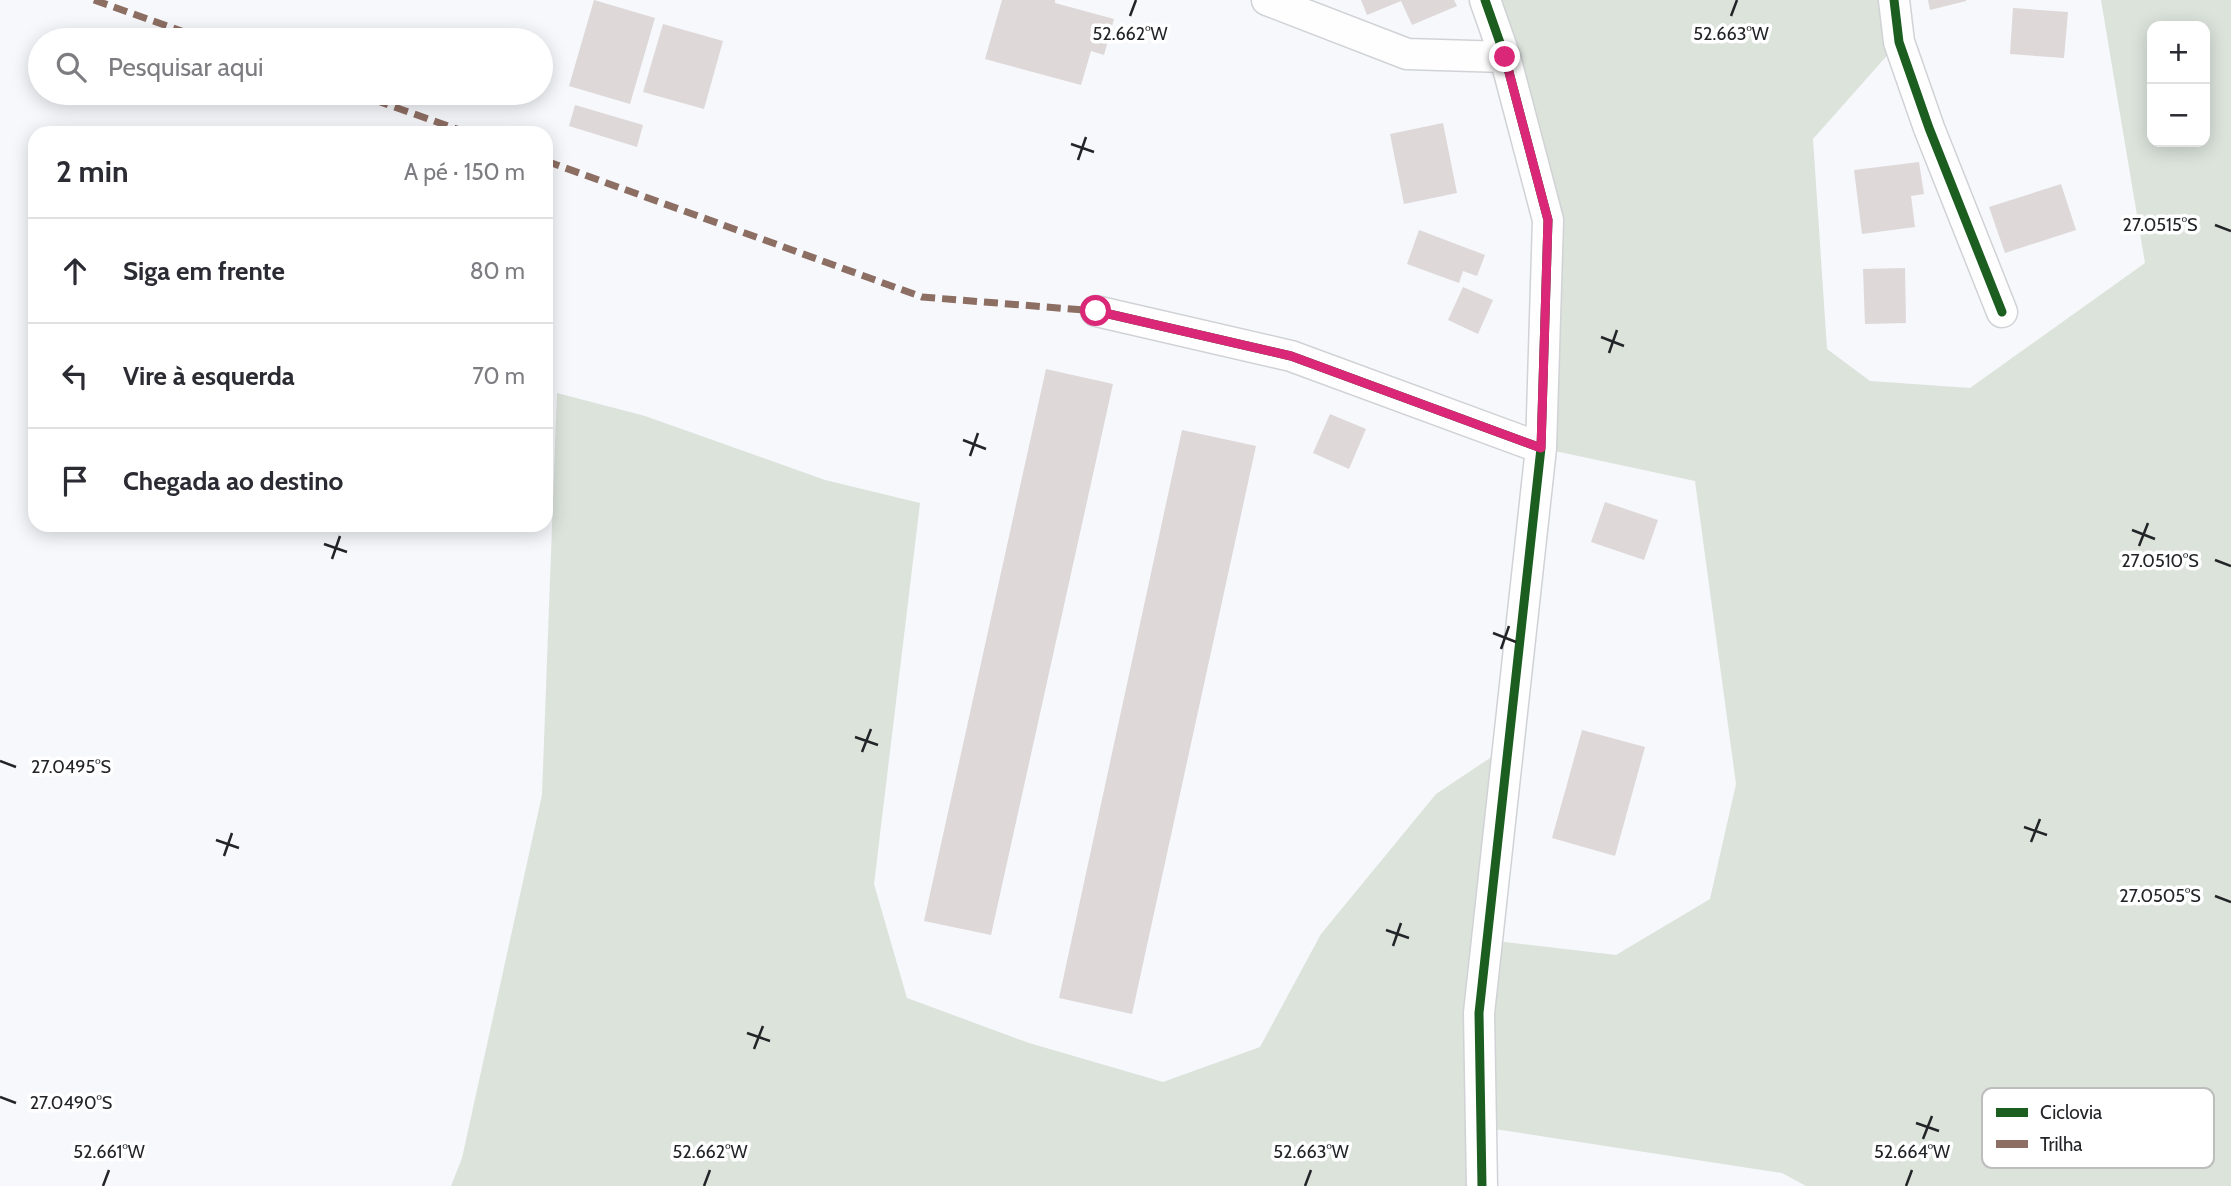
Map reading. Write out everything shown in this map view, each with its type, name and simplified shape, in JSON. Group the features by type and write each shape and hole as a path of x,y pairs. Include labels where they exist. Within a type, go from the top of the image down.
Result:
{"street":[{"path":"1267,0 1407,54 1505,57"},
{"path":"1482,1186 1479,1013 1541,448 1548,220 1505,57 1485,0"},
{"path":"1894,0 1899,42 1929,128 2001,312"},
{"path":"1096,311 1291,356 1541,448"}],"shaded area":[{"path":"1485,0 1894,0 1899,42 1813,139 1827,349 1870,381 1970,388 2145,263 2101,0 2231,0 2231,1186 1806,1186 1782,1173 1482,1127 1482,1186 451,1186 462,1158 542,795 557,393 645,416 825,480 920,503 874,884 907,998 1029,1043 1163,1082 1260,1047 1321,934 1436,794 1508,746 1487,940 1616,955 1710,899 1736,784 1695,481 1541,448 1548,220"}],"building":[{"path":"594,0 655,18 630,104 569,86"},
{"path":"1002,0 1055,0 1055,3 1114,19 1104,55 1091,51 1081,85 985,59"},
{"path":"1361,0 1454,0 1457,6 1412,25 1401,1 1367,15"},
{"path":"1928,0 1966,0 1966,1 1930,10"},
{"path":"2013,8 2068,12 2064,58 2010,54"},
{"path":"663,24 723,41 704,109 643,92"},
{"path":"575,105 643,125 637,147 569,126"},
{"path":"1443,123 1457,193 1404,204 1390,134"},
{"path":"1919,162 1924,194 1911,196 1915,227 1862,234 1854,170"},
{"path":"2061,184 2076,230 2005,253 1989,207"},
{"path":"1419,230 1485,255 1477,276 1463,271 1459,283 1407,264"},
{"path":"1905,268 1906,323 1865,324 1863,269"},
{"path":"1463,287 1493,300 1478,334 1448,320"},
{"path":"1046,369 1113,384 991,935 924,921"},
{"path":"1330,414 1366,429 1349,469 1313,453"},
{"path":"1182,430 1256,446 1132,1014 1059,998"},
{"path":"1605,502 1658,520 1644,560 1591,542"},
{"path":"1582,730 1645,747 1615,856 1552,838"}],"marked path":[{"path":"94,0 173,28"},
{"path":"389,105 448,126"},
{"path":"553,164 922,297 1096,311"}],"cycle path":[{"path":"1482,1186 1479,1013 1541,448 1548,220 1505,57 1485,0"},
{"path":"1894,0 1899,42 1929,128 2002,312"},
{"path":"1096,311 1291,356 1541,448"}],"route":[{"path":"1096,311 1291,356 1541,448 1548,220 1505,57"}]}
